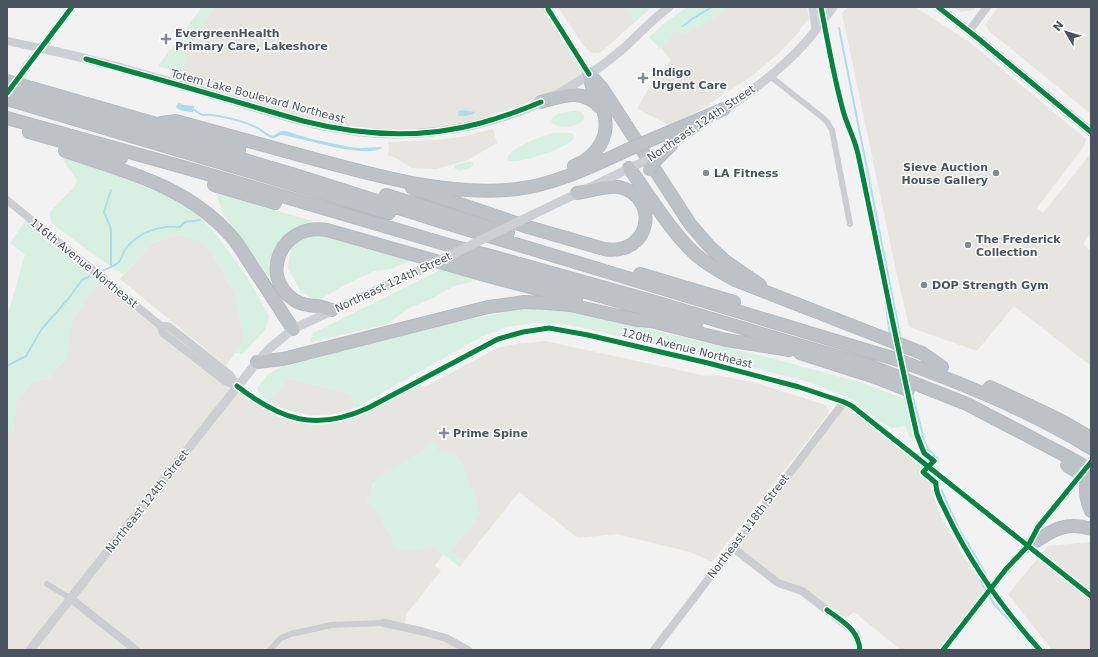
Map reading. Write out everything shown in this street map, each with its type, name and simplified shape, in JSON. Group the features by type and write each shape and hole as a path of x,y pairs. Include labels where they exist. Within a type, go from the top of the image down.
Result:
{"highway":[{"path":"444,187 499,185 525,181 582,163 593,155 602,140 605,125 603,110 594,93 589,74"},
{"path":"589,74 602,88 666,188 709,246 725,261 780,298"},
{"path":"7,81 153,123 873,344 942,367 986,385 1029,405 1088,441"},
{"path":"7,89 282,171 446,223 873,344 923,361 983,393 1088,441"},
{"path":"542,102 568,94 578,95 592,100 603,110"},
{"path":"7,99 66,121 331,203 404,228 416,236"},
{"path":"7,107 66,121 385,212 424,222 446,223"},
{"path":"377,176 478,191 517,189 582,171 724,109"},
{"path":"7,118 241,184 416,236 648,300 874,372 936,396 996,428 1091,470"},
{"path":"153,123 176,121 377,176 528,227 612,251 626,248 641,235 645,222 642,203 628,190 618,187 608,187 577,193"},
{"path":"7,125 789,350 874,372"},
{"path":"27,131 46,144 167,187 200,207 221,225 236,242 293,329"},
{"path":"653,201 647,182 651,162 671,145"},
{"path":"629,168 682,240 694,253 710,266 735,280 824,314 873,344"},
{"path":"332,310 319,306 306,305 295,301 289,296 280,283 277,267 280,251 291,237 304,230 327,230 651,321 726,340 789,350"},
{"path":"257,362 283,358 500,304 524,302 558,304 637,320 651,321"},
{"path":"1068,461 1091,480"},
{"path":"1091,464 1085,492 1091,511"},
{"path":"1028,546 1054,530 1066,526 1074,525 1091,529"}],"main road":[{"name":"Totem Lake Boulevard Northeast","path":"40,48 134,72 325,127 360,132 390,134 417,133 450,130 480,123 542,102 589,74 617,53 653,19 669,7"},
{"path":"813,7 816,30"},
{"name":"Northeast 124th Street","path":"671,145 770,76 792,57 834,7"},
{"path":"938,7 1091,132"},
{"name":"Northeast 124th Street","path":"30,650 237,386 270,348 293,329 418,271 629,168 651,162"}],"street":[{"path":"7,93 72,7"},
{"path":"547,7 589,74"},
{"path":"969,31 987,7"},
{"name":"Totem Lake Boulevard Northeast","path":"7,41 40,48"},
{"path":"770,76 823,118 832,130 850,224"},
{"name":"116th Avenue Northeast","path":"7,200 161,326 168,326 230,375 237,386"},
{"name":"120th Avenue Northeast","path":"237,386 255,400 280,414 301,420 333,420 349,416 368,408 498,339 523,332 549,328 588,335 708,363 791,385 844,402 864,415 1091,596"},
{"name":"Northeast 118th Street","path":"654,650 844,402"},
{"path":"943,650 1006,569 1028,546 1038,527 1091,464"},
{"path":"732,547 778,583 802,591 850,628 856,634 860,650"},
{"path":"47,584 70,598 136,650"},
{"path":"270,650 281,638 291,634 331,625 384,623 446,638 468,650"}],"shaded area":[{"path":"208,7 547,7 589,74 553,96 450,130 360,132 168,82 185,38"},
{"path":"558,7 625,7 635,22 600,53 591,53 583,45"},
{"path":"727,7 807,7 809,19 800,31 778,54 753,75 729,91 725,91 710,104 671,126 637,109 655,77 662,72 671,60 661,48 675,31 714,18"},
{"path":"848,7 915,7 968,41 1086,139 1084,146 1037,208 1043,213 1091,153 1091,233 1083,244 1091,251 1091,366 1014,306 977,351 909,327 842,13"},
{"path":"954,7 976,7 974,10 960,12"},
{"path":"998,7 1091,7 1091,114 989,31 986,23"},
{"path":"493,129 497,143 468,160 436,169 411,168 396,158 387,155 389,150 388,142 436,140 461,137"},
{"path":"178,234 198,240 211,252 235,293 244,340 226,366 120,279 152,243"},
{"path":"103,278 255,400 301,420 349,416 420,381 423,388 497,348 516,344 545,341 706,376 717,375 756,383 826,405 829,411 827,416 712,562 690,552 617,534 578,538 519,492 464,561 460,558 459,559 451,551 480,514 427,450 410,459 373,484 371,495 366,501 376,509 398,550 429,544 443,554 435,566 441,571 407,613 404,627 470,650 7,650 7,430 13,434 16,403 33,381 50,378 66,357 73,317"},
{"path":"288,378 351,394 355,408 335,414 310,415 286,410 268,402"},
{"path":"844,402 922,462 940,515 965,559 990,594 944,650 901,650 854,612 843,620 812,599 778,583 732,547"},
{"path":"1091,542 1091,650 1052,650 1008,594 1048,546"}],"green space":[{"path":"202,7 215,7 196,39 187,42 184,74 158,66"},
{"path":"625,7 652,7 635,22 630,17"},
{"path":"687,7 727,7 714,18 684,35 675,31 660,49 649,37 666,22"},
{"path":"575,111 581,112 584,115 584,119 573,126 558,126 551,122 553,117 560,113"},
{"path":"553,133 571,133 574,135 574,138 570,142 555,150 535,157 518,161 510,161 507,159 513,151 519,147"},
{"path":"60,154 149,185 189,208 212,229 246,275 269,316 265,330 242,354 235,353 244,340 235,293 211,252 198,240 178,234 152,243 124,274 115,270 51,223 50,212 74,187 77,180"},
{"path":"470,161 473,165 470,168 459,171 454,168 455,165"},
{"path":"216,193 312,221 311,224 290,232 278,244 273,261 273,283 223,214"},
{"path":"28,217 103,278 73,317 66,357 50,378 33,381 16,403 13,435 7,430 7,317 25,255 10,243"},
{"path":"315,234 329,235 414,259 391,269 374,271 317,301 301,292 288,268 290,252 294,241"},
{"path":"442,269 479,280 454,286 431,299 407,309 388,324 310,342 313,333"},
{"path":"550,308 572,311 775,359 862,383 907,400 915,437 910,438 905,426 892,428 878,420 852,399 809,382 729,361 570,325 534,323 506,327 481,337 355,408 351,394 288,378 268,402 261,396 257,388 268,374 288,364 466,320 515,310"},
{"path":"428,441 438,444 437,450 459,457 478,502 480,514 451,551 455,554 454,555 464,561 460,567 429,544 425,549 398,550 376,509 366,501 377,477 427,450"}],"water":[{"path":"179,103 194,106 193,112 184,111 177,108 176,107"},
{"path":"463,110 475,112 474,114 458,116 459,111"},
{"path":"281,131 350,147 382,148 373,151 347,150 281,135 274,138 273,136"}],"waterway":[{"path":"683,26 712,7"},
{"path":"839,28 901,340"},
{"path":"194,110 202,115 230,118 246,123 274,137"},
{"path":"862,177 884,291 890,336"},
{"path":"111,190 104,212 111,229 111,267"},
{"path":"99,272 112,267 119,262 126,248 131,242 144,234 165,227 180,227 185,222 200,220"},
{"path":"7,366 26,356 41,330 68,299 82,280 95,274"},
{"path":"892,346 895,355"},
{"path":"907,367 908,377"},
{"path":"912,393 925,443 928,449 938,459"},
{"path":"904,394 918,445"},
{"path":"934,488 952,529 986,590"},
{"path":"941,489 958,527 986,574"},
{"path":"989,595 994,604 1037,650"}],"cycle path":[{"path":"7,93 72,7"},
{"path":"821,7 840,101 858,154 917,435 924,453 934,461 923,472 936,483 941,503 956,533 977,568 1013,618 1040,650"},
{"path":"938,7 1091,132"},
{"path":"548,9 589,74"},
{"path":"86,59 303,121 348,130 392,134 437,132 481,123 519,111 541,102"},
{"path":"237,386 253,398 284,414 299,419 315,421 331,419 349,415 368,408 498,339 523,332 549,328 588,335 708,363 799,387 852,406 1091,596"},
{"path":"943,650 1006,569 1028,546 1038,527 1091,462"},
{"path":"827,610 844,622 853,631 859,643 860,650"}],"place":[{"name":"EvergreenHealth Primary Care, Lakeshore","path":"166,39"},
{"name":"Indigo Urgent Care","path":"643,78"},
{"name":"LA Fitness","path":"706,173"},
{"name":"Sieve Auction House Gallery","path":"996,173"},
{"name":"The Frederick Collection","path":"968,245"},
{"name":"DOP Strength Gym","path":"924,285"},
{"name":"Prime Spine","path":"444,433"}]}
